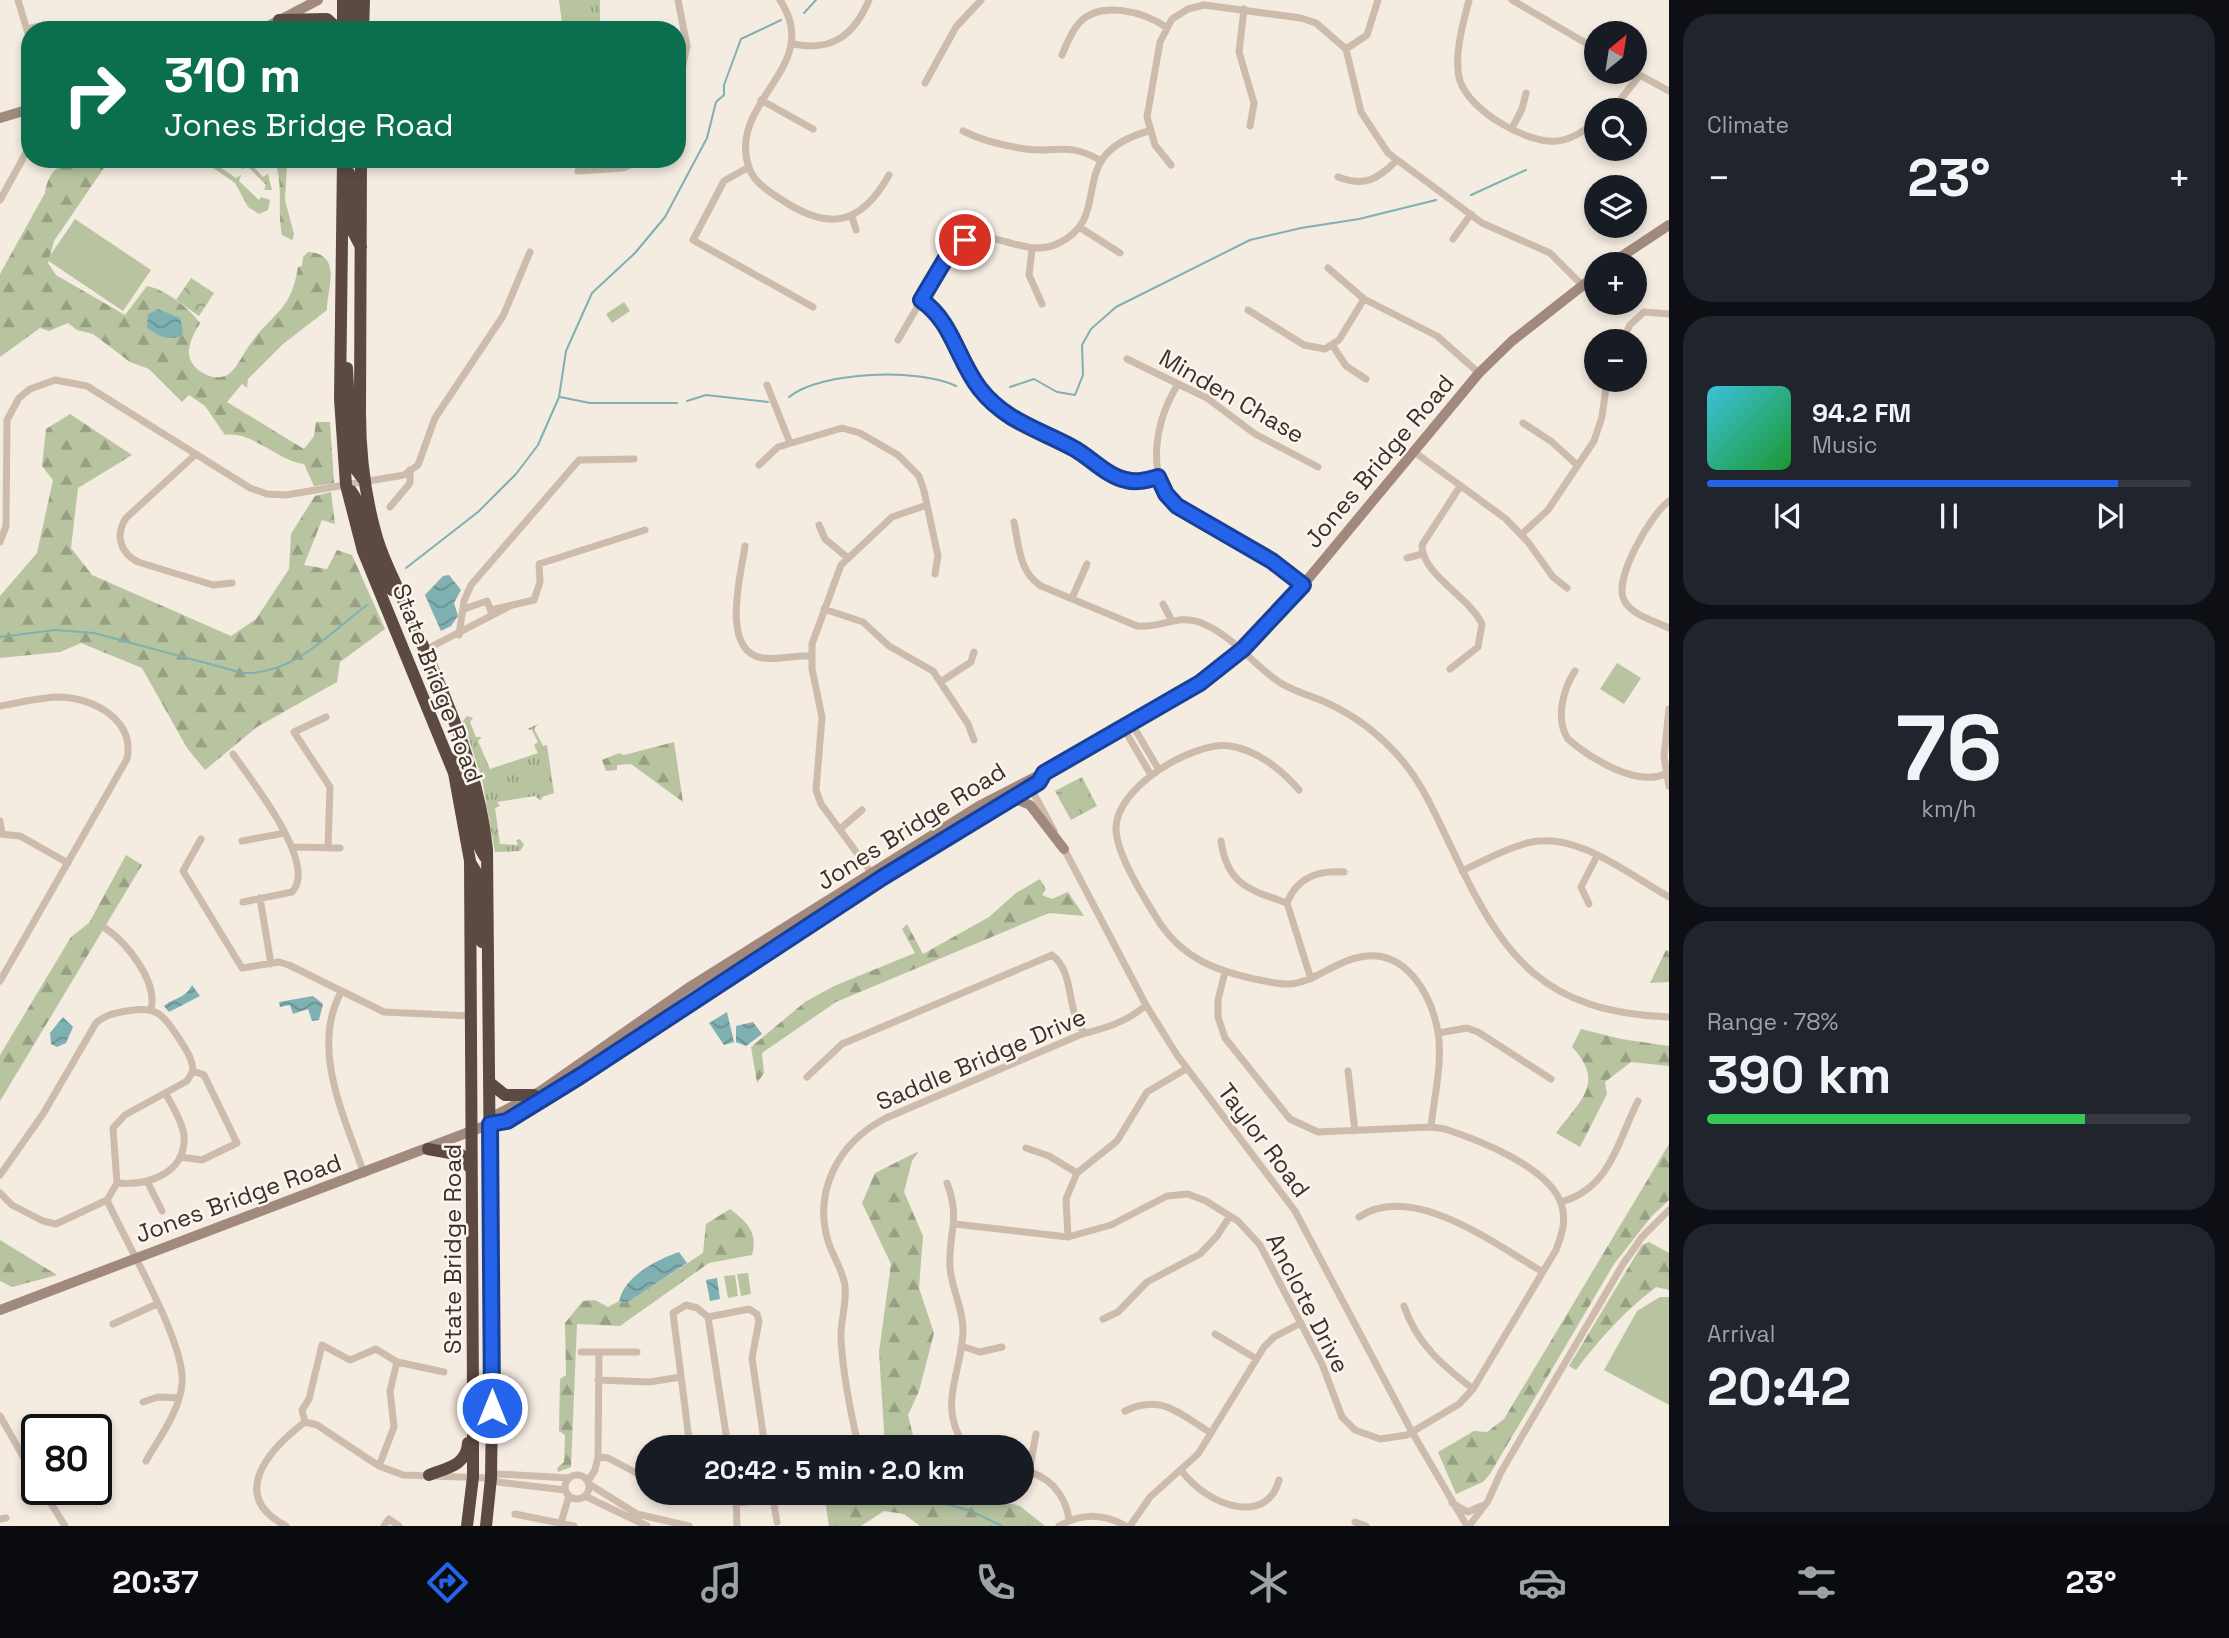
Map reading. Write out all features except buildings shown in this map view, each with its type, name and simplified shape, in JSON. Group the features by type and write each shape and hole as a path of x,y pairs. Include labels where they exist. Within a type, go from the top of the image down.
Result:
{"highway":[{"path":"342,21 343,0"},
{"path":"352,0 353,21"},
{"path":"363,21 364,0"},
{"path":"279,20 330,21"},
{"name":"State Bridge Road","path":"345,168 341,338 342,447 346,485 363,551 454,773 470,861 473,1477 467,1526"},
{"path":"346,168 351,228 361,247"},
{"name":"State Bridge Road","path":"361,168 360,426 369,481 383,551 474,776 483,816 488,860 491,1478 486,1526"},
{"path":"341,338 349,386 352,458 354,467 369,481"},
{"path":"346,485 360,506 383,575 409,613"},
{"path":"436,724 463,772 478,844 488,860"},
{"path":"470,861 479,877 480,923 489,984"},
{"path":"490,1083 505,1095 534,1094"},
{"path":"472,1114 490,1124"},
{"path":"428,1149 461,1154 472,1174"},
{"name":"State Bridge Road","path":"429,1475 461,1462 467,1456 469,1407 473,1395"}],"main road":[{"path":"279,20 318,0"},
{"path":"0,118 21,112"},
{"path":"1629,252 1668,225"},
{"name":"Jones Bridge Road","path":"0,1310 490,1124 507,1121 741,970 874,878 1028,783 1041,780 1044,773 1128,727 1200,683 1243,649 1303,585 1479,373 1512,341 1582,285"},
{"name":"Jones Bridge Road","path":"490,1124 498,1114 534,1094 707,976 958,830 1028,783"},
{"path":"958,830 969,828 1018,800 1030,805 1064,849"},
{"path":"646,1031 654,1020 684,1001 707,976"},
{"path":"599,1064 613,1046 636,1030 640,1021"}],"street":[{"path":"18,0 25,21"},
{"path":"678,0 682,21"},
{"path":"780,0 792,20 794,44 786,63 761,100 747,137 749,167 763,188 813,217 830,220 852,217 868,205 889,175"},
{"path":"794,44 820,46 840,41 858,23 869,0"},
{"path":"925,83 956,27 981,0"},
{"path":"1346,49 1367,35 1378,0"},
{"path":"1469,0 1459,55 1461,83 1474,104 1532,138 1558,141 1584,130"},
{"path":"1512,0 1584,42"},
{"path":"1171,165 1155,145 1149,131 1147,103 1160,42 1166,27 1179,14 1196,6 1244,9 1301,18 1316,23 1346,49 1364,118 1376,139 1396,161 1494,229 1550,253 1582,285"},
{"path":"1244,9 1239,52 1254,103 1250,127"},
{"path":"1062,55 1077,24 1096,12 1142,14 1166,27"},
{"path":"686,41 686,51"},
{"path":"840,41 844,49"},
{"path":"1647,79 1669,91"},
{"path":"1512,128 1522,109 1526,93"},
{"path":"761,100 813,129"},
{"path":"963,131 989,142 1027,149 1075,148 1100,160"},
{"path":"898,340 949,253 965,240 990,236 1032,248 1058,244 1079,227 1089,209 1094,176 1100,160 1120,141 1149,131"},
{"path":"1338,177 1352,182 1370,182 1381,176 1396,161"},
{"path":"0,200 21,162"},
{"path":"749,167 724,181 694,240 813,307"},
{"path":"578,171 623,168"},
{"path":"1453,239 1471,214"},
{"path":"852,217 856,230"},
{"path":"1079,227 1120,253"},
{"path":"1032,248 1029,275 1042,304"},
{"path":"0,542 6,526 3,473 5,431 11,410 30,389 55,380 87,386 250,488 267,494 286,495 404,475 418,465 435,418 503,316 530,253"},
{"path":"1328,268 1364,299 1437,336 1479,373"},
{"path":"1248,310 1304,345 1325,349 1333,346 1364,299"},
{"path":"921,300 941,317 973,379 1007,415 1077,450 1118,478 1138,481 1158,477"},
{"path":"1628,329 1644,312 1669,314"},
{"path":"1333,346 1346,366 1366,379"},
{"name":"Minden Chase","path":"1126,359 1207,398 1255,433 1318,467"},
{"path":"1178,384 1170,397 1156,456 1158,477 1166,494 1177,506 1272,561 1303,585"},
{"path":"767,385 774,395 790,443"},
{"path":"1522,534 1548,510 1598,432 1605,392"},
{"path":"1523,423 1552,442 1577,464"},
{"path":"759,465 770,452 833,429 851,429 910,464 919,476 927,505 938,556 936,574"},
{"path":"1413,451 1522,534 1553,577 1567,588"},
{"path":"196,454 126,518 120,530 121,543 127,555 138,562 213,585 232,583"},
{"path":"459,635 469,587 579,460 634,459"},
{"path":"390,507 410,483 411,470"},
{"path":"1450,669 1478,647 1482,624 1454,589 1428,566 1422,554 1426,535 1459,488"},
{"path":"1669,501 1658,511 1641,541 1621,578 1620,588 1630,608 1669,628"},
{"path":"874,878 821,804 816,790 822,717 810,656 836,574 848,558 892,517 906,509 927,505"},
{"path":"1014,522 1023,567 1031,580 1137,626 1147,627 1172,621 1199,622 1243,649 1279,681 1347,713 1392,750 1424,792 1492,929 1516,957 1544,981 1575,999 1603,1009 1669,1017"},
{"path":"819,524 825,539 848,558"},
{"path":"425,650 459,635 492,614 512,605 534,600 540,582 539,564 645,530"},
{"path":"745,546 736,624 740,642 749,652 762,657 810,656"},
{"path":"1407,558 1422,554"},
{"path":"1072,598 1087,564"},
{"path":"464,609 487,601 492,614"},
{"path":"1163,604 1172,621"},
{"path":"824,609 863,622 889,646 922,663 942,681 974,740"},
{"path":"942,681 971,662 974,652"},
{"path":"1574,671 1569,680 1561,716 1562,728 1568,739 1632,777 1649,779 1665,774"},
{"path":"0,706 47,698 75,699 104,710 125,730 129,747 127,759 0,981"},
{"path":"1669,709 1665,774 1669,786"},
{"path":"326,717 294,732 330,787 328,848"},
{"path":"1128,727 1159,770"},
{"path":"1128,727 1151,775"},
{"path":"1299,790 1283,771 1243,748 1220,745 1196,752 1159,770 1138,784 1120,807 1115,827 1118,840 1136,880 1172,940 1196,960 1225,972 1289,984 1311,979 1359,957 1383,957 1395,961 1414,975 1431,1009 1438,1033 1432,1127"},
{"path":"233,754 285,833 296,857 297,887 292,892 243,901"},
{"name":"Taylor Road","path":"1028,783 1146,1006 1186,1069 1295,1211 1412,1432 1451,1503 1468,1526"},
{"path":"840,829 862,810"},
{"path":"0,821 1,834 20,836 68,863"},
{"path":"242,841 285,833"},
{"path":"201,839 183,871 242,968 271,964 289,965 374,1009 393,1014 470,1016"},
{"path":"1221,841 1226,867 1236,878 1258,895 1287,903"},
{"path":"1462,870 1517,846 1538,841 1568,843 1597,856 1669,897"},
{"path":"292,847 341,848"},
{"path":"1589,904 1581,887 1597,856"},
{"path":"1311,979 1287,903 1290,894 1307,876 1344,872"},
{"path":"260,898 271,964"},
{"path":"105,928 120,938 148,983 153,996 150,1009"},
{"path":"807,1077 842,1044 1052,955 1065,974 1078,1026 1084,1033"},
{"path":"1225,972 1218,1000 1218,1017 1226,1038 1290,1119 1318,1132 1432,1127 1458,1133 1533,1170 1561,1202 1583,1194 1603,1177 1638,1101"},
{"path":"341,992 331,1021 331,1079 364,1174"},
{"name":"Saddle Bridge Drive","path":"857,1435 841,1340 845,1288 824,1220 823,1201 834,1167 850,1144 878,1122 1084,1033 1104,1029 1131,1017 1146,1006"},
{"path":"0,1175 43,1114 96,1023 105,1016 150,1009 170,1024 188,1052 193,1071 187,1081 125,1115 113,1128 117,1183 107,1200 56,1224 43,1221 12,1205 0,1193"},
{"path":"1438,1033 1467,1028 1478,1032 1551,1079"},
{"path":"1068,1237 1066,1199 1077,1172 1117,1141 1147,1092 1186,1069"},
{"path":"180,1157 202,1160 237,1143 204,1075 193,1071"},
{"path":"1348,1071 1355,1131"},
{"path":"117,1183 148,1183 171,1170 180,1157 184,1133 166,1094"},
{"path":"1026,1148 1049,1156 1077,1172"},
{"path":"148,1183 162,1211"},
{"path":"947,1183 954,1203 955,1224 950,1268 963,1323 950,1396 959,1435"},
{"name":"Anclote Drive","path":"955,1224 1068,1237 1111,1225 1175,1194 1199,1197 1230,1216 1261,1245 1322,1364 1336,1408 1348,1424 1362,1434 1380,1439 1398,1438 1412,1432 1459,1404 1473,1389 1556,1250 1564,1230 1561,1202"},
{"path":"107,1200 157,1304 181,1367 179,1398 146,1461"},
{"path":"1359,1217 1381,1207 1432,1212 1543,1272"},
{"path":"1468,1526 1488,1501 1517,1444 1623,1264 1642,1237 1669,1210"},
{"path":"1103,1319 1118,1312 1147,1282 1200,1254 1217,1237 1230,1216"},
{"path":"113,1324 157,1304"},
{"path":"688,1435 673,1313 686,1305 698,1308 708,1317 727,1435"},
{"path":"1404,1306 1418,1339 1429,1352 1473,1389"},
{"path":"708,1317 749,1310 757,1314 759,1321 752,1358 763,1435"},
{"path":"1059,1526 1069,1519 1101,1516 1128,1526 1150,1497 1198,1454 1255,1358 1274,1337 1301,1323"},
{"path":"1215,1334 1255,1358"},
{"path":"305,1422 302,1410 309,1399 322,1345 350,1360 376,1349 397,1362 444,1372"},
{"path":"961,1346 980,1352 1002,1347"},
{"path":"581,1352 638,1352"},
{"path":"585,1496 598,1457 599,1352"},
{"path":"379,1466 394,1427 390,1391 397,1362"},
{"path":"598,1380 649,1382 681,1377"},
{"path":"143,1402 158,1397 179,1398"},
{"path":"1125,1411 1146,1402 1157,1403 1211,1433"},
{"path":"0,1416 21,1452"},
{"path":"305,1422 317,1425 379,1466 403,1475 491,1478 498,1482 567,1493 575,1499 585,1496 649,1524 689,1526"},
{"path":"286,1526 272,1519 258,1503 255,1484 282,1440 305,1422"},
{"path":"1034,1441 1036,1434"},
{"path":"598,1457 608,1458 635,1472"},
{"path":"1181,1470 1200,1493 1233,1518"},
{"path":"491,1478 497,1474 569,1478 578,1475 649,1524"},
{"path":"1034,1474 1056,1489 1065,1503 1069,1519"},
{"path":"561,1524 569,1478"},
{"path":"1273,1507 1279,1480"},
{"path":"1451,1503 1468,1512 1488,1501"},
{"path":"52,1505 65,1526"},
{"path":"737,1505 737,1526"},
{"path":"774,1505 777,1522"},
{"path":"516,1514 573,1526"},
{"path":"530,1526 532,1517"},
{"path":"384,1526 389,1518 399,1526"},
{"path":"1355,1522 1366,1526"}],"green space":[{"path":"559,0 600,0 600,21 562,21"},
{"path":"104,168 54,241 48,263 56,275 125,315 147,286 176,300 200,323 191,342 189,354 194,365 205,374 218,377 233,370 259,333 286,303 298,267 302,266 303,257 308,252 319,254 326,259 331,274 327,310 283,344 248,379 247,388 242,384 227,402 304,449 314,436 316,422 330,422 334,483 314,486 304,464 245,437 225,435 205,406 189,395 182,402 149,369 130,362 93,334 77,330 68,323 49,331 40,328 0,357 0,274 45,193 50,176 57,169"},
{"path":"213,168 221,168 236,178 241,175 239,181 259,200 261,197 270,200 268,210 259,214 248,207 235,183"},
{"path":"249,168 255,168 263,177 268,174 272,190 264,190 266,185"},
{"path":"277,168 287,168 285,200 294,234 292,240 282,235"},
{"path":"75,219 151,270 123,311 47,260"},
{"path":"191,278 214,293 199,316 176,300"},
{"path":"624,302 630,311 612,323 606,314"},
{"path":"70,414 132,455 78,488 71,548 92,575 231,636 256,619 289,569 291,534 315,496 331,492 335,524 322,520 304,565 327,569 337,550 352,555 385,629 340,662 337,682 257,727 205,770 187,748 142,668 81,643 60,652 0,658 0,596 37,553 53,480 42,466 46,429"},
{"path":"1617,663 1641,678 1624,704 1600,689"},
{"path":"467,716 473,718 470,722 476,737 482,737 478,741 490,769 538,753 534,745 538,742 532,730 527,729 538,724 534,729 543,746 547,745 554,793 542,797 541,801 535,796 497,802 500,806 495,808 500,844 518,845 516,840 520,839 524,845 520,851 495,852 482,779 463,721"},
{"path":"674,742 683,802 631,764 617,765 617,770 606,771 602,760 619,753 624,755"},
{"path":"1082,777 1097,806 1071,820 1055,791"},
{"path":"1082,784 1092,803 1083,807 1073,788"},
{"path":"1070,790 1080,809 1071,814 1061,794"},
{"path":"126,855 142,865 0,1101 0,1055 71,937 89,923"},
{"path":"1040,879 1046,889 1042,895 1052,899 1068,892 1084,916 1049,913 836,1002 762,1053 764,1073 757,1083 751,1047 805,1002 834,986 915,953 902,929 907,924 923,954 989,917 1016,893"},
{"path":"1666,950 1669,951 1669,982 1650,983"},
{"path":"1581,1029 1621,1039 1669,1046 1669,1066 1631,1062 1605,1082 1607,1094 1580,1147 1556,1133 1586,1092 1587,1071 1572,1047"},
{"path":"1669,1144 1669,1200 1651,1217 1614,1264 1490,1474 1483,1482 1456,1494 1438,1452 1474,1431 1487,1432 1504,1419"},
{"path":"919,1151 912,1161 904,1192 923,1236 919,1288 934,1333 919,1391 908,1415 913,1435 884,1435 879,1352 891,1264 862,1203 875,1173"},
{"path":"730,1209 750,1229 754,1240 752,1255 709,1263 620,1326 577,1324 571,1467 558,1472 557,1468 564,1462 565,1435 559,1431 560,1379 566,1375 565,1323 583,1301 595,1300 608,1307 619,1301 627,1303 703,1253 706,1224"},
{"path":"0,1240 57,1275 12,1287 0,1281"},
{"path":"1649,1242 1669,1253 1669,1290 1656,1287 1613,1326 1576,1370 1569,1366 1642,1245"},
{"path":"748,1273 751,1294 741,1296 737,1274"},
{"path":"735,1275 738,1296 728,1298 724,1276"},
{"path":"1660,1297 1669,1297 1669,1405 1604,1370 1637,1311"},
{"path":"826,1505 1016,1505 1045,1526 920,1526 904,1514 884,1511 861,1526 829,1526"}],"water":[{"path":"158,309 180,318 183,330 181,336 163,337 147,328 148,314"},
{"path":"449,575 461,590 454,603 458,616 451,626 441,631 425,595 443,576"},
{"path":"192,985 200,996 169,1012 164,1006 186,993"},
{"path":"313,996 323,1004 319,1020 312,1021 308,1009 293,1014 290,1005 280,1007 279,1002"},
{"path":"727,1012 734,1042 724,1045 709,1023"},
{"path":"63,1017 73,1027 66,1043 57,1047 51,1044 50,1033"},
{"path":"753,1022 762,1034 746,1046 736,1042 736,1026"},
{"path":"679,1252 687,1263 627,1303 619,1301 628,1284 643,1270"},
{"path":"717,1278 720,1299 710,1301 706,1280"}],"waterway":[{"path":"804,13 816,0"},
{"path":"406,568 478,512 516,474 538,445 559,397 566,351 592,293 635,253 665,217 707,138 716,102 724,95 724,85 741,39 781,20"},
{"path":"1471,195 1526,170"},
{"path":"1010,387 1034,379 1057,392 1075,395 1083,375 1082,345 1091,329 1116,307 1250,240 1301,228 1359,219 1436,200"},
{"path":"789,397 804,388 824,382 871,375 919,376 956,386"},
{"path":"687,401 706,395 768,402"},
{"path":"560,397 590,403 677,403"},
{"path":"0,637 55,630 94,633 243,673 261,672 294,660 310,650 367,605"},
{"path":"951,1505 971,1511 1002,1526"}],"route":[{"path":"492,1408 490,1124 507,1121 580,1076 883,877 1039,782 1044,773 1200,683 1243,649 1303,585 1272,561 1177,506 1166,494 1158,477 1138,481 1118,478 1077,450 1017,422 988,399 964,365 941,317 921,300 949,253 965,240"}]}
